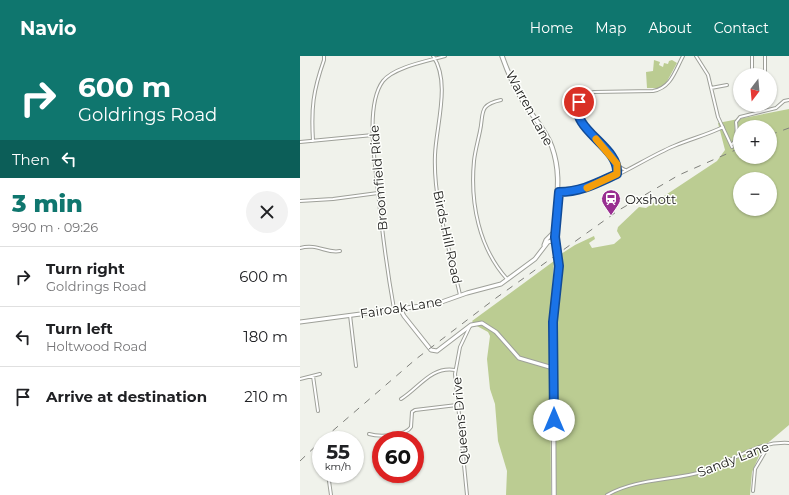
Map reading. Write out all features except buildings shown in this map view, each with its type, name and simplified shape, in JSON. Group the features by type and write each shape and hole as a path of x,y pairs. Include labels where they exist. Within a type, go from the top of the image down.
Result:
{"main road":[{"name":"Warren Lane","path":"502,56 518,93 550,142 558,166 559,192 555,240 559,264 553,322 554,495"},
{"path":"544,247 546,240 555,230"},
{"name":"Fairoak Lane","path":"300,322 436,304 460,295 500,284 508,280 535,259 550,240 555,240"},
{"path":"400,309 431,350 437,350 471,325 478,323 486,325 496,332 519,358 553,368"}],"street":[{"path":"313,141 312,106 315,86 324,56"},
{"name":"Birds Hill Road","path":"433,56 442,84 435,155 437,190 440,214 460,295"},
{"name":"Broomfield Ride","path":"394,310 387,274 372,135 378,91 383,81 397,71 445,56"},
{"path":"625,170 618,166 578,117 578,105 582,97 594,92 653,91 661,88 670,81 683,56"},
{"path":"696,56 708,75 718,117 732,146 738,132 736,122 740,117 776,108 784,101 789,100"},
{"path":"752,56 752,68"},
{"path":"765,56 765,68"},
{"path":"711,88 727,85"},
{"path":"501,100 486,106 482,110 481,129 474,161 474,205 488,253 508,280"},
{"path":"559,192 584,189 673,146 723,128"},
{"path":"300,142 372,135"},
{"path":"617,174 618,166"},
{"path":"300,201 333,200 378,193"},
{"path":"300,248 313,246 335,252 340,251"},
{"path":"350,315 356,366"},
{"name":"Queens Drive","path":"467,495 457,405 455,370 460,347 471,325"},
{"path":"401,399 434,372 447,369 455,370"},
{"path":"300,379 320,374"},
{"path":"313,376 318,411"},
{"path":"368,434 376,436 403,434 411,427 412,412 415,410 457,405"},
{"name":"Sandy Lane","path":"607,495 620,488 634,484 669,479 706,471 740,454 766,445 789,443"},
{"path":"752,491 755,469 765,452 766,445"},
{"path":"329,483 331,495"}],"green space":[{"path":"654,60 660,62 659,65 663,67 664,63 668,64 669,61 672,60 677,63 665,85 659,88 647,88 646,72 653,71"},
{"path":"789,109 789,425 763,447 752,472 750,495 556,495 555,322 561,254 594,236 595,239 589,243 592,248 614,244 621,238 617,231 618,227 639,207 646,208 717,161 725,150 718,123 733,120 733,164 777,164 777,120 733,120"},
{"path":"554,261 550,321 551,495 506,495 507,471 498,441 495,404 490,389 487,359 490,336 488,332 475,325 472,321"}],"railway":[{"path":"777,132 789,128"},
{"path":"332,431 416,359 496,298 619,210 679,175 733,151"},
{"path":"300,461 312,450"}],"slow traffic":[{"path":"587,188 617,174 617,164 596,139"}],"place":[{"name":"Oxshott","path":"611,216"}],"route":[{"path":"554,420 553,322 559,266 555,242 555,230 559,192 575,191 591,187 617,174 618,168 611,156 578,117 577,112 579,102"}]}
